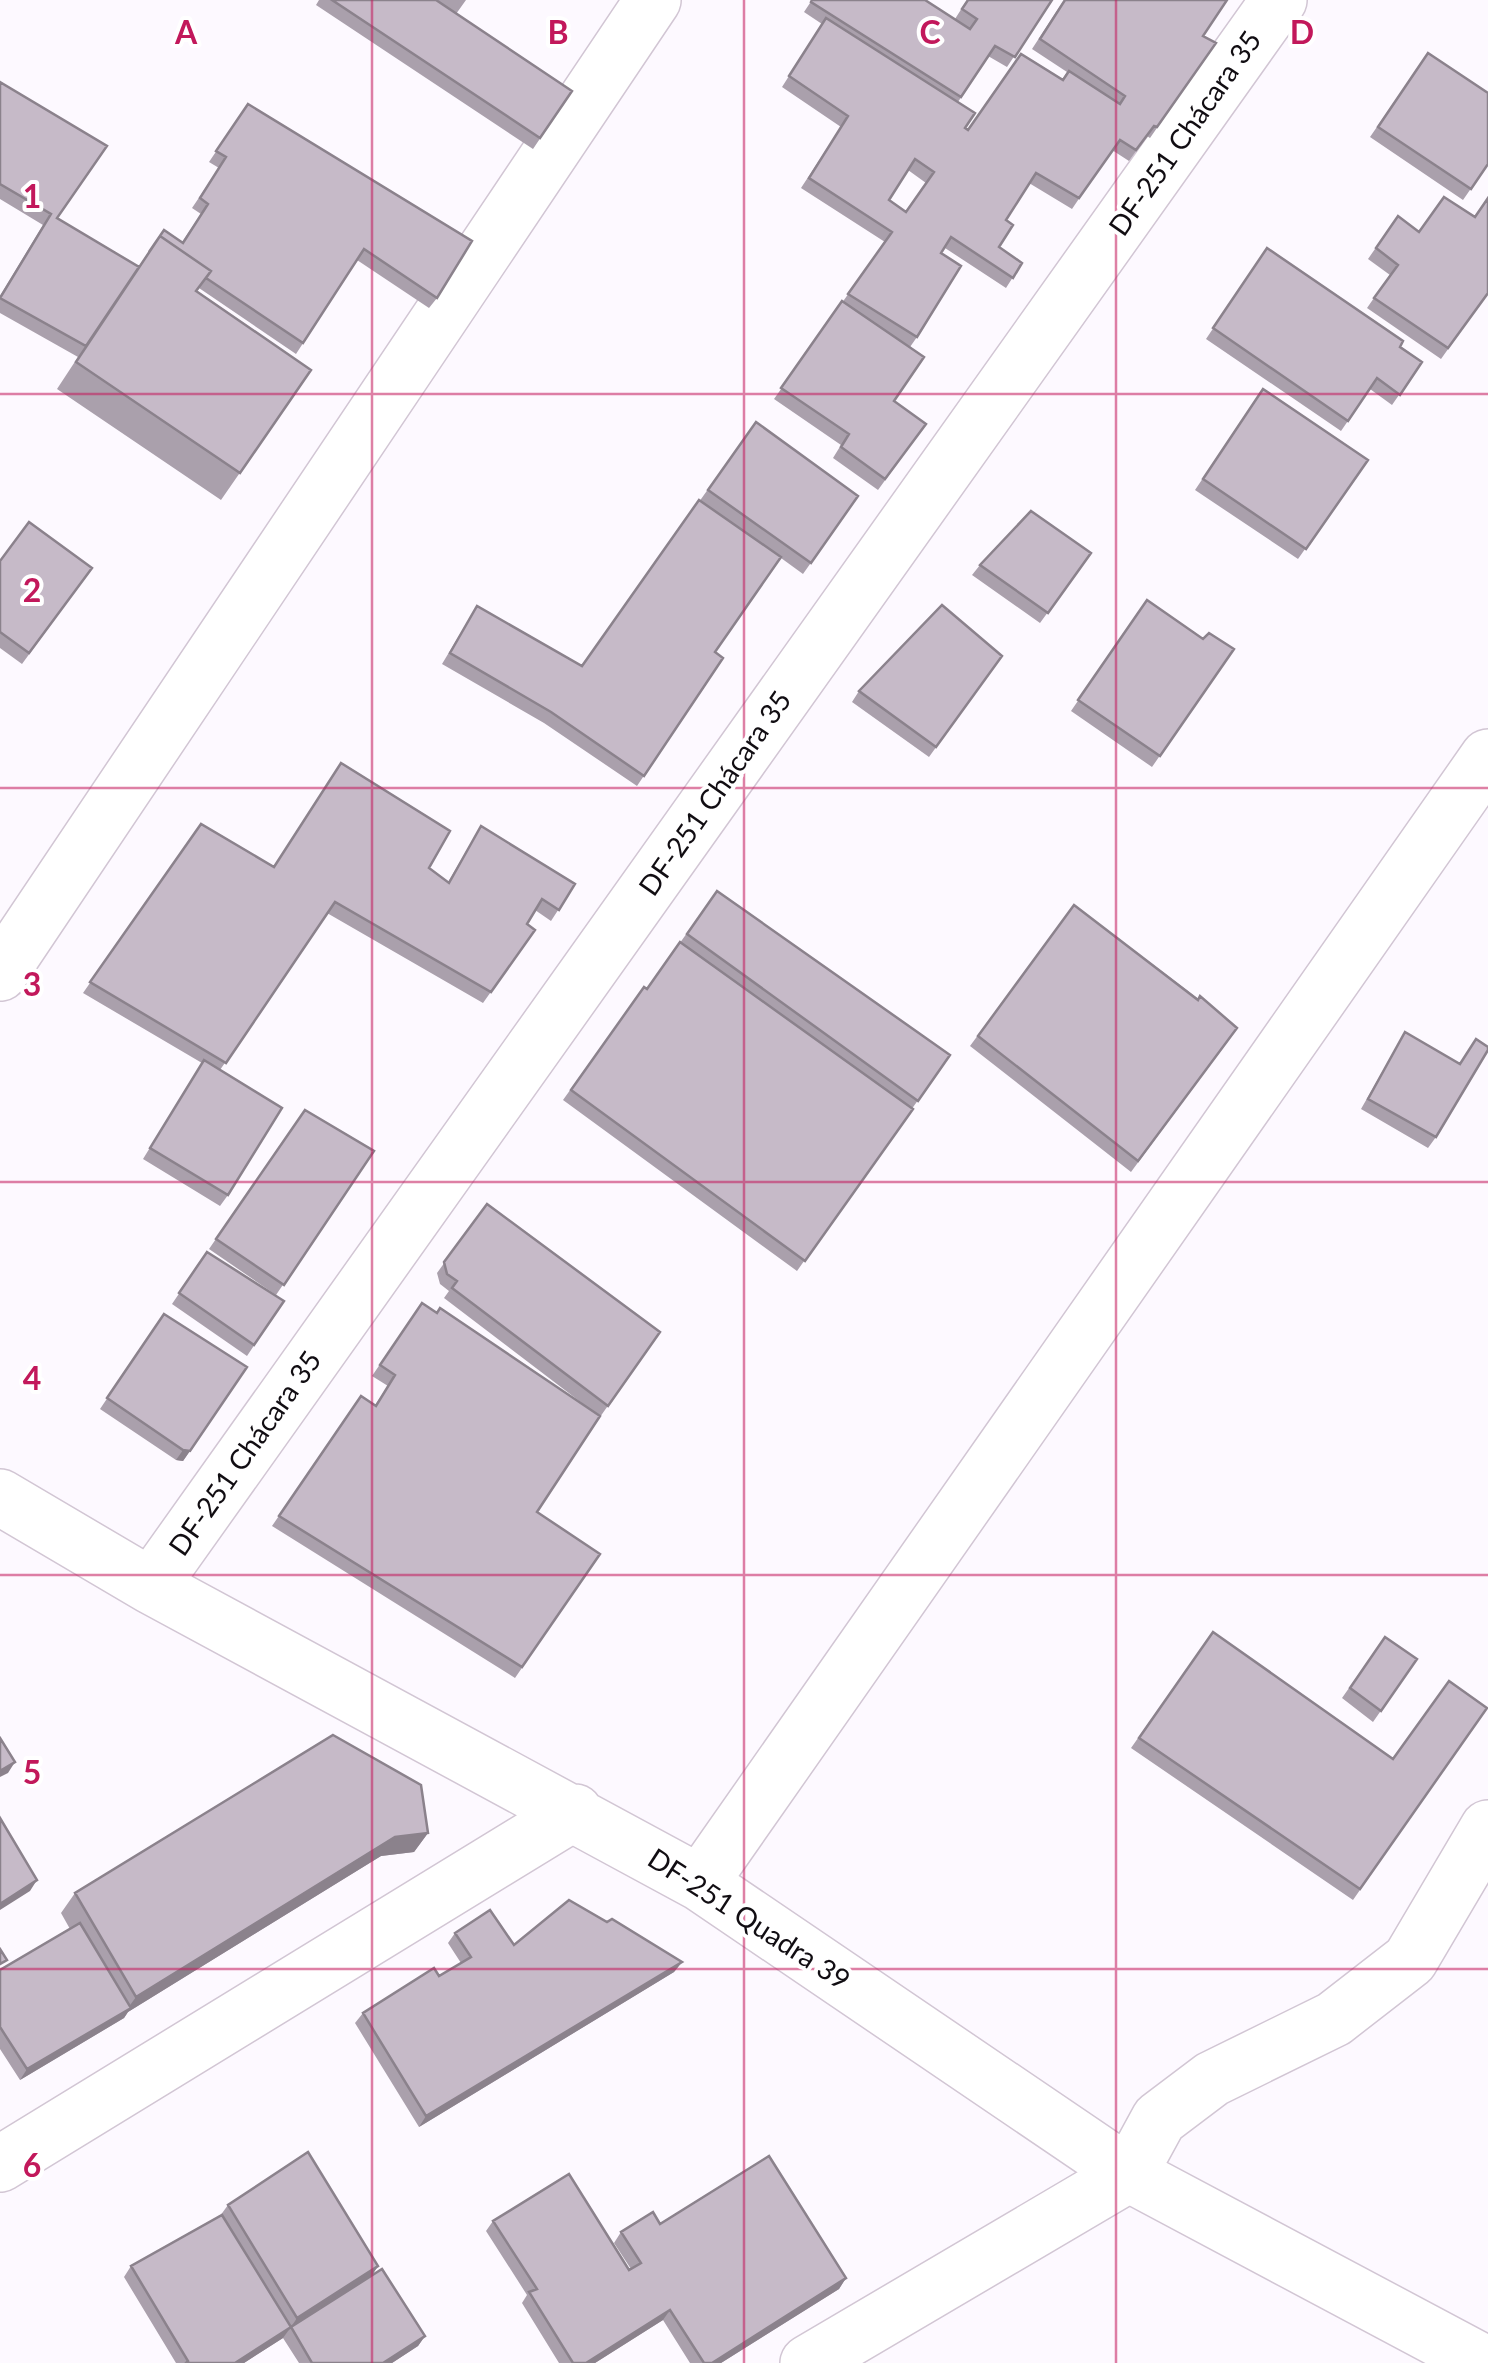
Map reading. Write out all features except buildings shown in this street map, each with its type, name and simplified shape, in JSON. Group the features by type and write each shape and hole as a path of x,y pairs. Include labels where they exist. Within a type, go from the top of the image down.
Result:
{"street":[{"path":"0,974 653,0"},
{"name":"DF-251 Chácara 35","path":"151,1586 1279,0"},
{"path":"700,1883 1488,757"},
{"name":"DF-251 Quadra 39","path":"0,1497 151,1586 700,1883 1129,2174 1484,2363"},
{"path":"0,2164 575,1812"},
{"path":"808,2363 1129,2174 1159,2119 1199,2089 1334,2018 1410,1960 1488,1828"}]}
